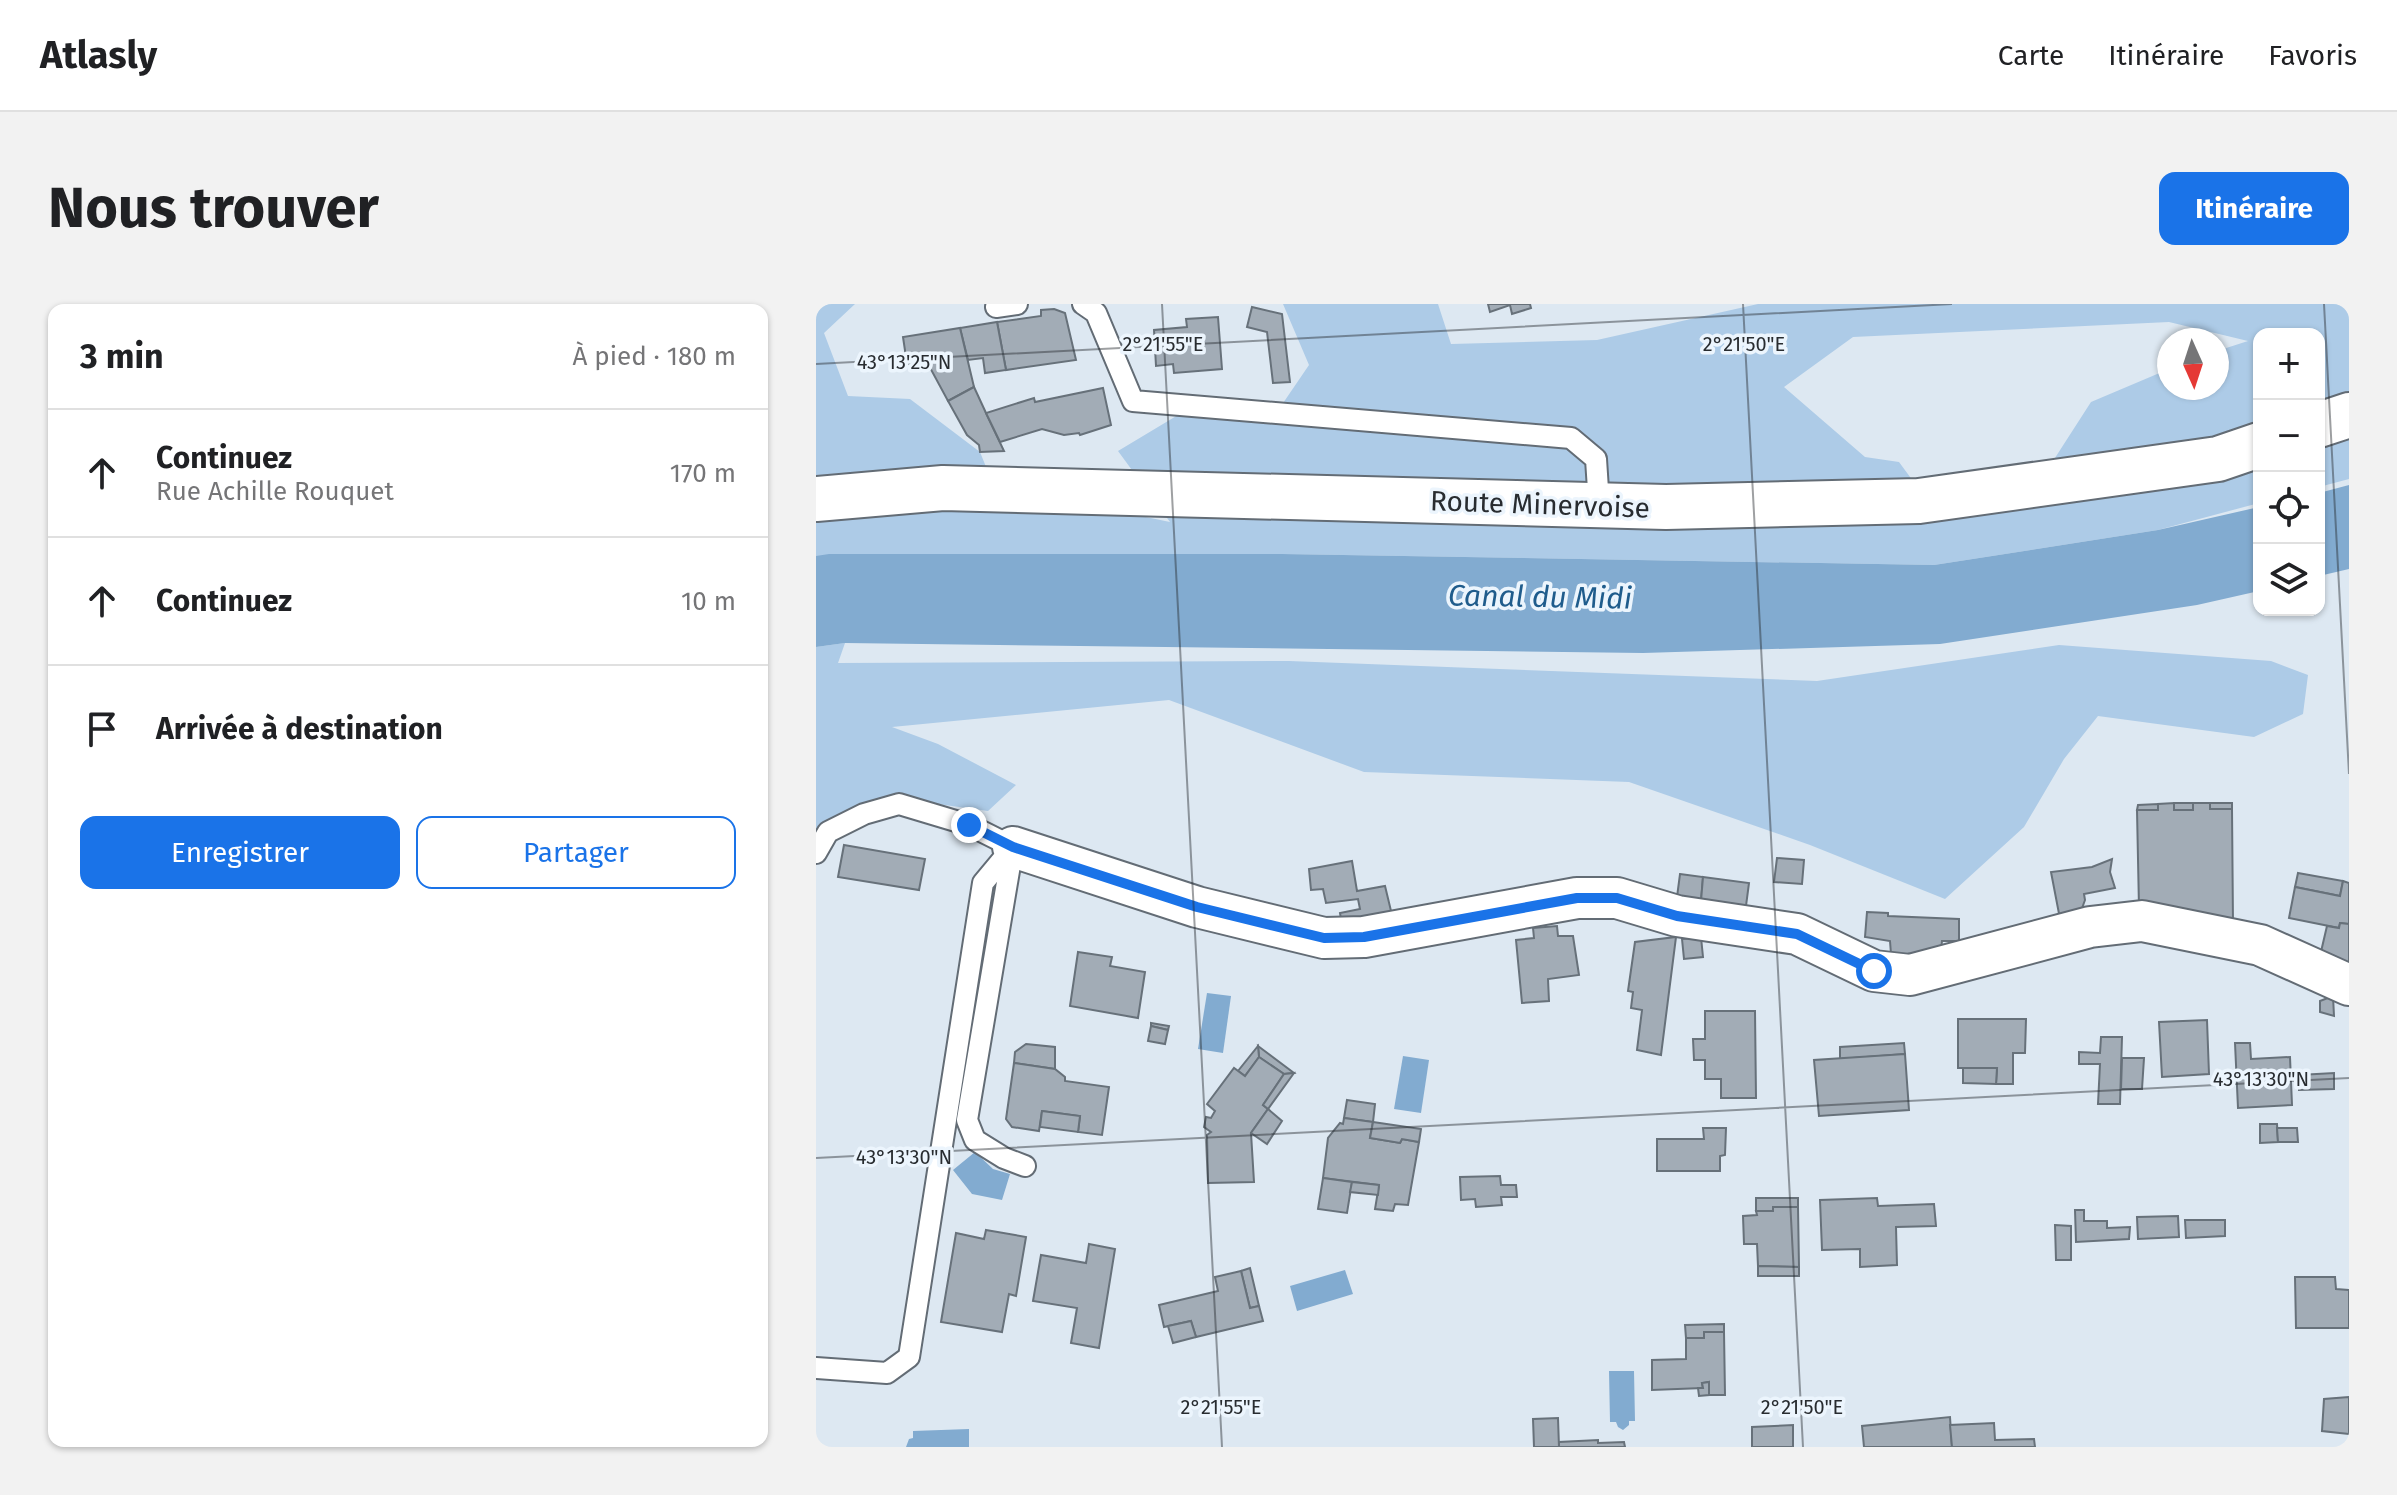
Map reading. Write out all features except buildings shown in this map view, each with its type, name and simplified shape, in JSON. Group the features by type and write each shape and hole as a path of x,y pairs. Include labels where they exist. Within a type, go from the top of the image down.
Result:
{"main road":[{"path":"2325,423 2349,415"},
{"name":"Route Minervoise","path":"816,499 943,488 1666,507 1919,501 2218,459 2253,447"}],"street":[{"path":"1013,847 1197,907 1324,938 1364,937 1577,898 1617,898 1677,916 1797,934 1874,971 1910,975 2090,927 2142,921 2260,945 2349,985"}],"lane":[{"path":"996,307 1017,304"},
{"path":"1083,304 1096,313 1133,401 1571,438 1596,459 1599,505"},
{"path":"816,853 828,832 864,814 899,804 969,825 1013,847"},
{"path":"1013,847 967,1120 975,1140 1004,1158 1025,1166"},
{"path":"816,1368 887,1373 909,1357 983,883 1013,847"}],"shaded area":[{"path":"816,304 855,304 824,333 848,396 910,399 980,452 1001,504 1097,507 1170,522 1118,451 1183,412 1279,409 1309,365 1283,304 1438,304 1451,344 1597,340 1758,304 2349,304 2349,479 2325,485 2325,328 2253,328 2253,505 2158,530 1934,565 1282,554 816,556","holes":["2169,322 2194,328 2229,328 2229,336 2248,341 2229,347 2229,400 2157,400 2157,374 2091,402 2053,461 1938,515 1899,462 1865,457 1784,387 1853,337"]},
{"path":"845,643 838,663 1289,661 1817,681 2059,645 2271,661 2308,675 2303,714 2254,737 2098,716 2064,759 2024,827 1945,899 1810,845 1629,782 1364,772 1169,700 892,727 938,744 1016,785 988,811 894,798 816,850 816,647"}],"water":[{"path":"2349,485 2349,569 2325,575 2325,544 2325,491"},
{"name":"Canal du Midi","path":"2253,508 2253,592 2197,605 1940,644 1643,653 845,643 816,647 816,556 829,554 1282,554 1934,565 2158,530"},
{"path":"1207,993 1231,996 1223,1053 1198,1049"},
{"path":"1403,1056 1429,1060 1421,1113 1394,1109"},
{"path":"975,1152 993,1169 1010,1174 1002,1200 972,1194 953,1170"},
{"path":"1345,1270 1353,1294 1297,1311 1290,1286"},
{"path":"1609,1371 1634,1371 1635,1421 1629,1421 1623,1430 1616,1422 1610,1422"},
{"path":"969,1429 969,1447 906,1447 909,1439 913,1438 913,1431"}],"route":[{"path":"969,825 1013,847 1197,907 1324,938 1364,937 1577,898 1617,898 1677,916 1797,934 1874,971"}]}
